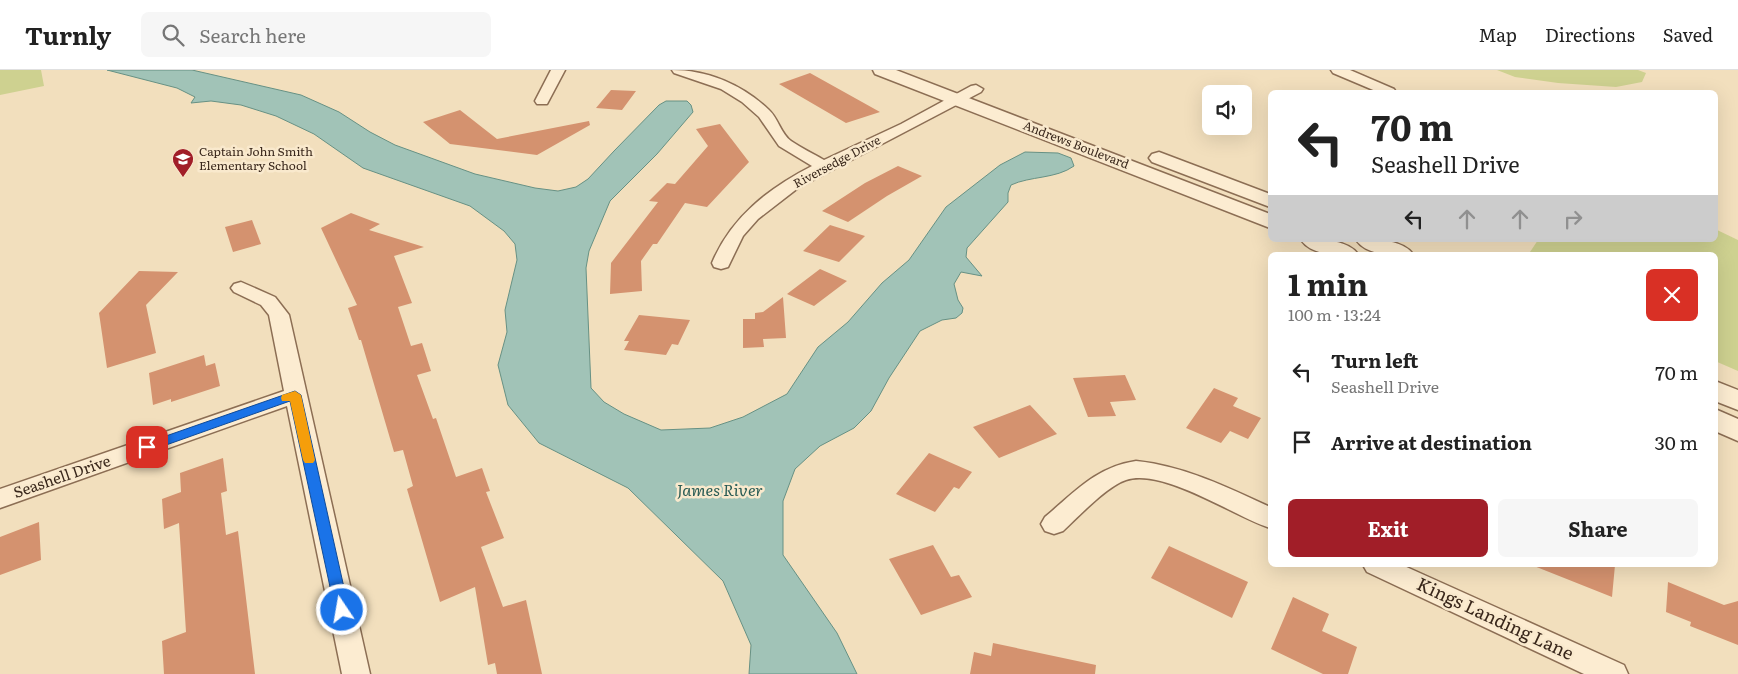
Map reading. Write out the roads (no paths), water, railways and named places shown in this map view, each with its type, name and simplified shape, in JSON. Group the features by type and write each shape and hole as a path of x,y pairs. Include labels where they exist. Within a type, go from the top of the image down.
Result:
{"street":[{"path":"542,102 558,70"},
{"path":"678,70 726,86 747,99 765,114 784,143 825,167"},
{"name":"Andrews Boulevard","path":"881,70 1117,160 1268,221"},
{"name":"Andrews Boulevard","path":"925,70 1092,132"},
{"path":"1338,70 1384,90"},
{"name":"Riversedge Drive","path":"721,263 736,233 758,209 782,192 825,167 908,126 955,98 976,89"},
{"name":"Andrews Boulevard","path":"1145,152 1268,200"},
{"path":"1317,242 1341,252"},
{"path":"1372,242 1396,252"},
{"path":"241,288 276,307 356,674"},
{"path":"1718,391 1738,401"},
{"name":"Seashell Drive","path":"0,499 295,395"},
{"path":"1718,420 1738,430"},
{"path":"1054,524 1098,487 1122,472 1153,470 1186,481 1268,517"},
{"name":"Kings Landing Lane","path":"1380,567 1614,674"}],"water":[{"name":"James River","path":"107,70 192,70 301,95 339,112 395,145 475,174 535,188 558,191 576,187 588,179 659,105 666,101 687,101 691,105 693,112 657,154 610,201 589,251 586,268 591,388 604,402 624,414 661,430 710,428 743,417 787,394 818,347 848,322 882,283 909,260 946,207 1000,165 1025,152 1058,153 1071,158 1074,166 1059,173 1011,185 1008,193 1008,202 967,248 966,257 982,276 961,272 954,284 958,300 963,308 962,313 956,318 942,320 920,331 889,378 871,411 854,428 820,446 795,469 783,501 783,555 837,633 857,674 749,674 751,645 723,581 628,488 539,443 508,405 498,365 507,332 505,310 517,260 515,244 504,231 470,206 363,168 314,134 276,116 241,105 211,101 191,103 195,97 177,88"}],"place":[{"name":"Captain John Smith Elementary School","path":"183,178"}]}
